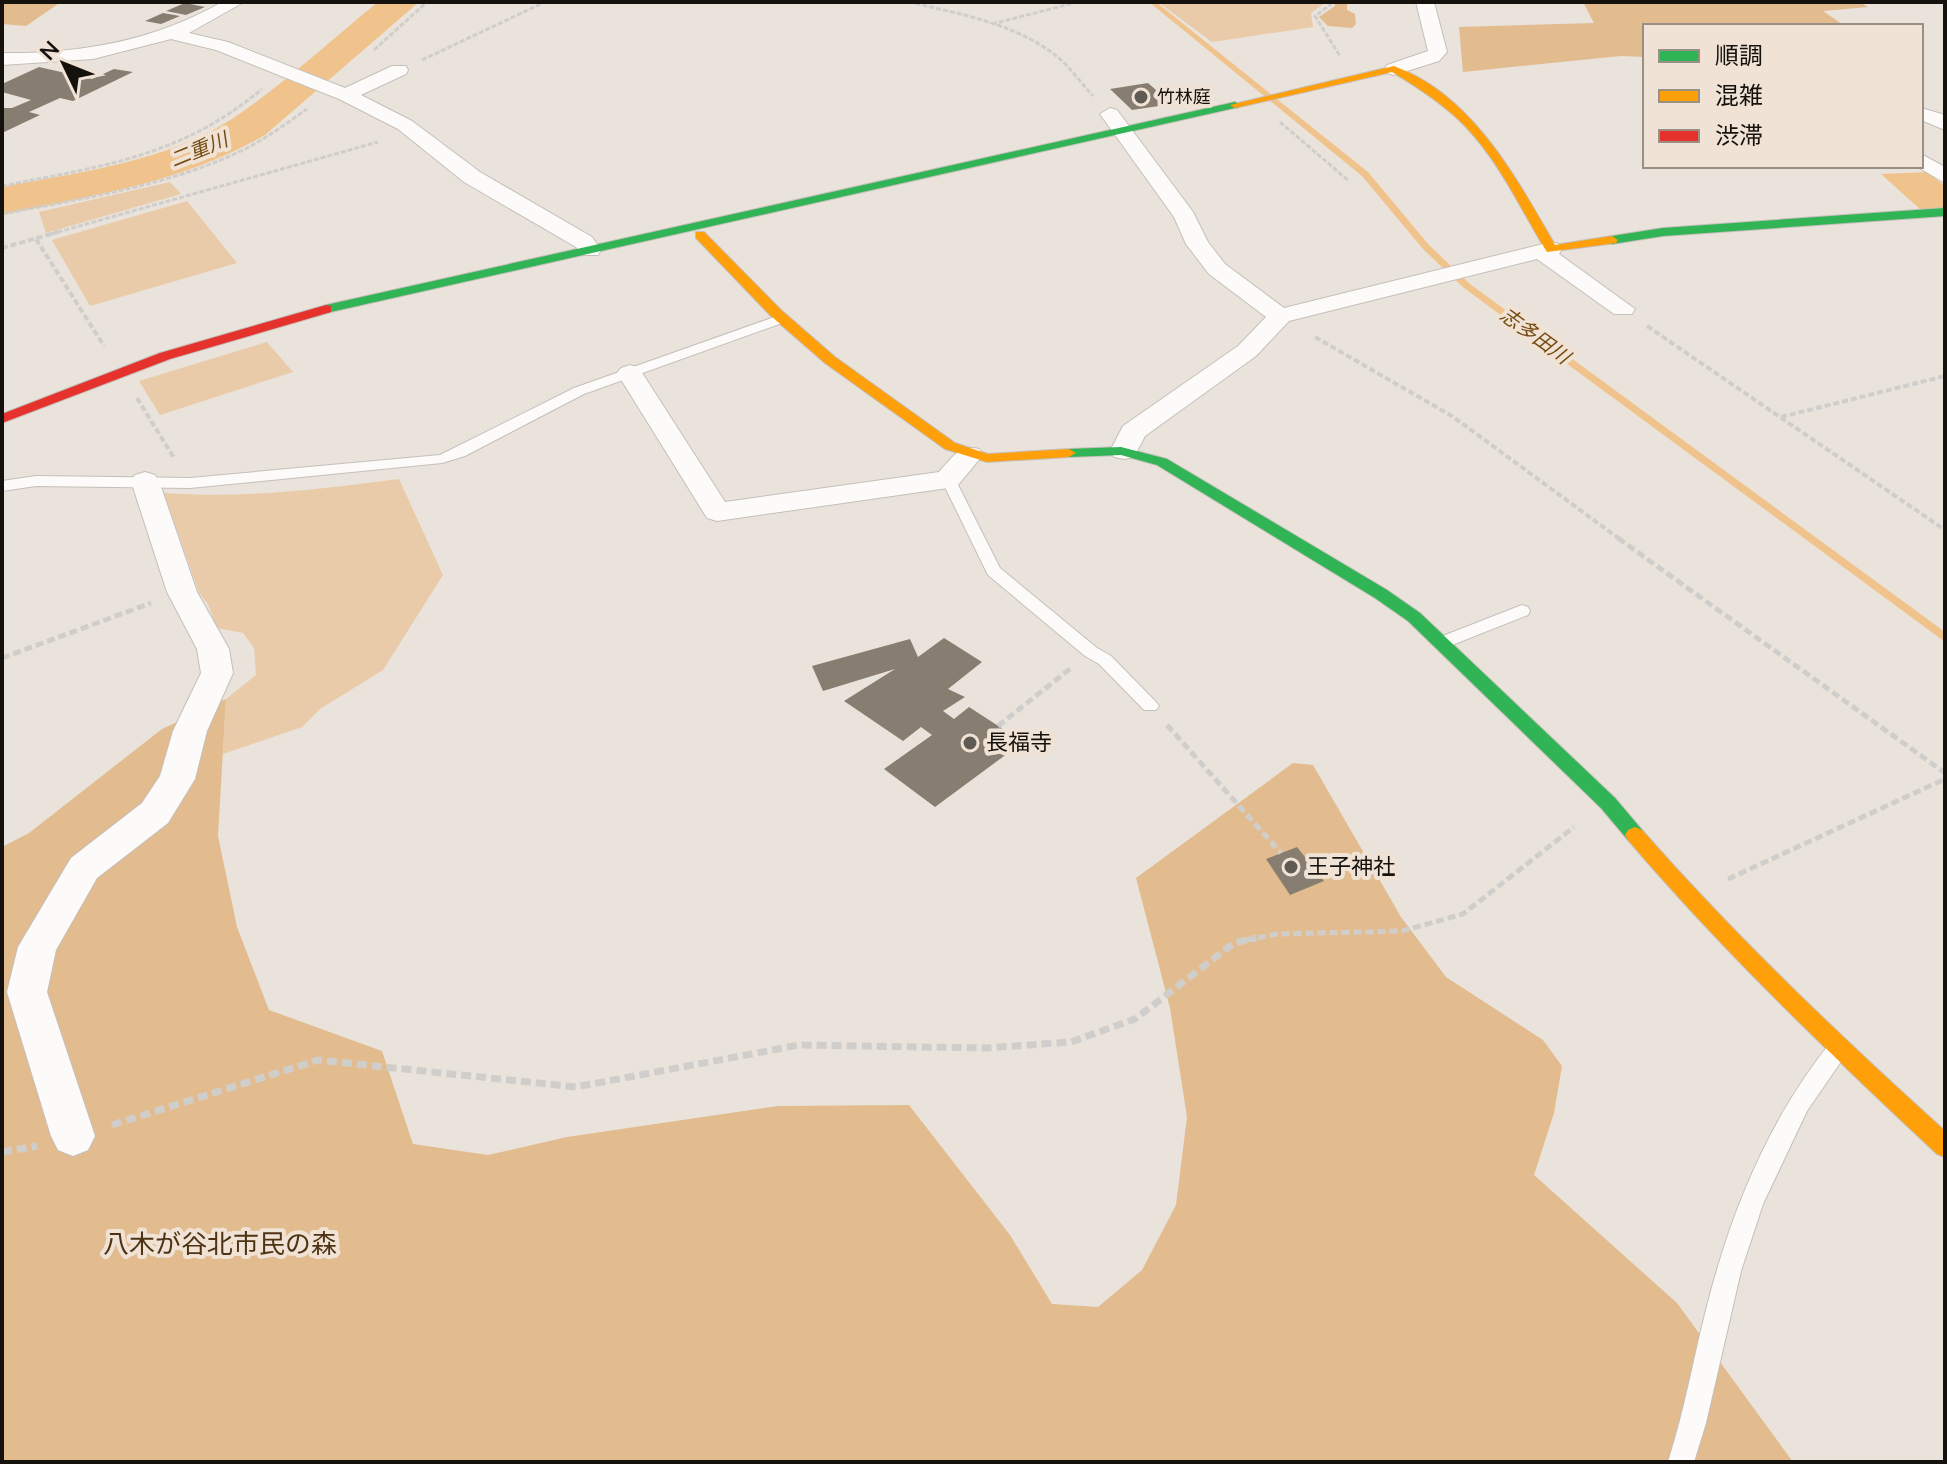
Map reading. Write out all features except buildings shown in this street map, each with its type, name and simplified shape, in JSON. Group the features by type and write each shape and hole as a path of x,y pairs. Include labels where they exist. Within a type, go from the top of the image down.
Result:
{"street":[{"path":"2,419 121,371 274,322 590,250 696,231 1115,123 1256,100 1394,69 1432,57 1438,52 1425,2"},
{"path":"2,59 54,58 172,34 231,3"},
{"path":"172,34 222,46 289,71 416,132 472,177 584,242 590,250"},
{"path":"1394,69 1442,97 1464,116 1488,144 1545,250 1623,309"},
{"path":"334,90 399,70"},
{"path":"1923,114 1933,116 1945,124"},
{"path":"1115,123 1185,217 1197,244 1217,269 1280,316"},
{"path":"1925,150 1945,177"},
{"path":"1124,451 1133,432 1247,351 1280,316 1545,250 1663,232 1945,212"},
{"path":"696,231 780,319 878,399 969,455 997,457 1093,450 1124,451 1154,458 1393,600 1608,803 1688,897 1839,1049 1945,1146"},
{"path":"630,373 717,512 948,479 969,455"},
{"path":"73,1136 27,992 37,947 84,868 155,813 177,779 190,731 217,673 213,649 182,592 145,481"}],"lane":[{"path":"2,486 36,481 190,483 442,459 460,453 579,391 780,319"},
{"path":"948,479 994,571 1091,652 1105,660 1150,706"},
{"path":"1441,643 1522,611"},
{"path":"1681,1462 1696,1417 1720,1300 1758,1187 1801,1104 1839,1049"}],"path":[{"path":"2,214 163,179 212,163 270,135 334,90 427,2"},
{"path":"399,70 545,2"},
{"path":"909,2 991,24 1055,55 1115,123"},
{"path":"991,24 1078,2"},
{"path":"1329,2 1330,5 1315,16 1319,26 1351,72 1360,77"},
{"path":"2,186 138,157 187,142 227,120 289,71"},
{"path":"1256,100 1349,181"},
{"path":"2,248 416,132"},
{"path":"1623,309 1945,530"},
{"path":"1280,316 1452,416 1945,776 1688,897"},
{"path":"1780,417 1945,376"},
{"path":"2,658 182,592"},
{"path":"998,726 1091,652"},
{"path":"1150,706 1281,853"},
{"path":"2,1152 73,1136 318,1060 576,1087 799,1045 956,1048 1071,1042 1135,1019 1234,943 1277,934 1402,931 1463,914 1608,803"}],"shaded area":[{"path":"1158,2 1325,3 1311,13 1313,27 1212,42"},
{"path":"1927,172 1945,186 1945,208 1921,210 1881,174"},
{"path":"170,182 181,194 46,233 39,212"},
{"path":"187,201 237,263 90,306 52,240"},
{"path":"267,342 293,372 160,415 139,381"},
{"path":"399,479 443,575 383,670 320,709 302,727 223,754 226,699 256,675 254,648 243,633 217,628 208,604 199,593 164,493 252,494"}],"green space":[{"path":"2,2 61,2 26,26 2,24"},
{"path":"1334,2 1347,2 1347,10 1355,14 1356,24 1352,28 1328,26 1319,17 1335,6"},
{"path":"1583,2 1860,2 1868,7 1823,11 1842,24 1643,24 1643,57 1621,56 1463,72 1459,27 1594,23"},
{"name":"八木が谷北市民の森","path":"226,699 218,836 237,927 269,1010 382,1051 413,1144 488,1155 567,1137 778,1106 909,1105 1010,1235 1052,1304 1098,1307 1142,1270 1176,1205 1187,1117 1170,1008 1136,878 1293,763 1313,765 1401,917 1446,977 1543,1040 1562,1066 1554,1113 1534,1175 1677,1303 1793,1462 2,1462 2,847 29,833 162,729"}],"waterway":[{"name":"二重川","path":"2,201 162,166 222,142 250,126 401,2"},
{"name":"志多田川","path":"1152,2 1365,174 1426,247 1467,286 1945,638"}],"traffic: fast":[{"path":"326,309 1235,105"},
{"path":"1612,240 1663,232 1945,212"},
{"path":"1069,453 1121,451 1162,462 1381,594 1414,617 1608,803 1635,835"}],"traffic: slow":[{"path":"1235,105 1394,69 1425,87 1470,125 1504,168 1551,249 1612,240"},
{"path":"700,235 776,313 830,360 950,446 987,458 1069,453"},
{"path":"1635,835 1746,957 1945,1146"}],"traffic: jam":[{"path":"2,419 165,356 326,309"}],"place":[{"name":"竹林庭","path":"1141,97"},
{"name":"長福寺","path":"970,743"},
{"name":"王子神社","path":"1291,867"}]}
